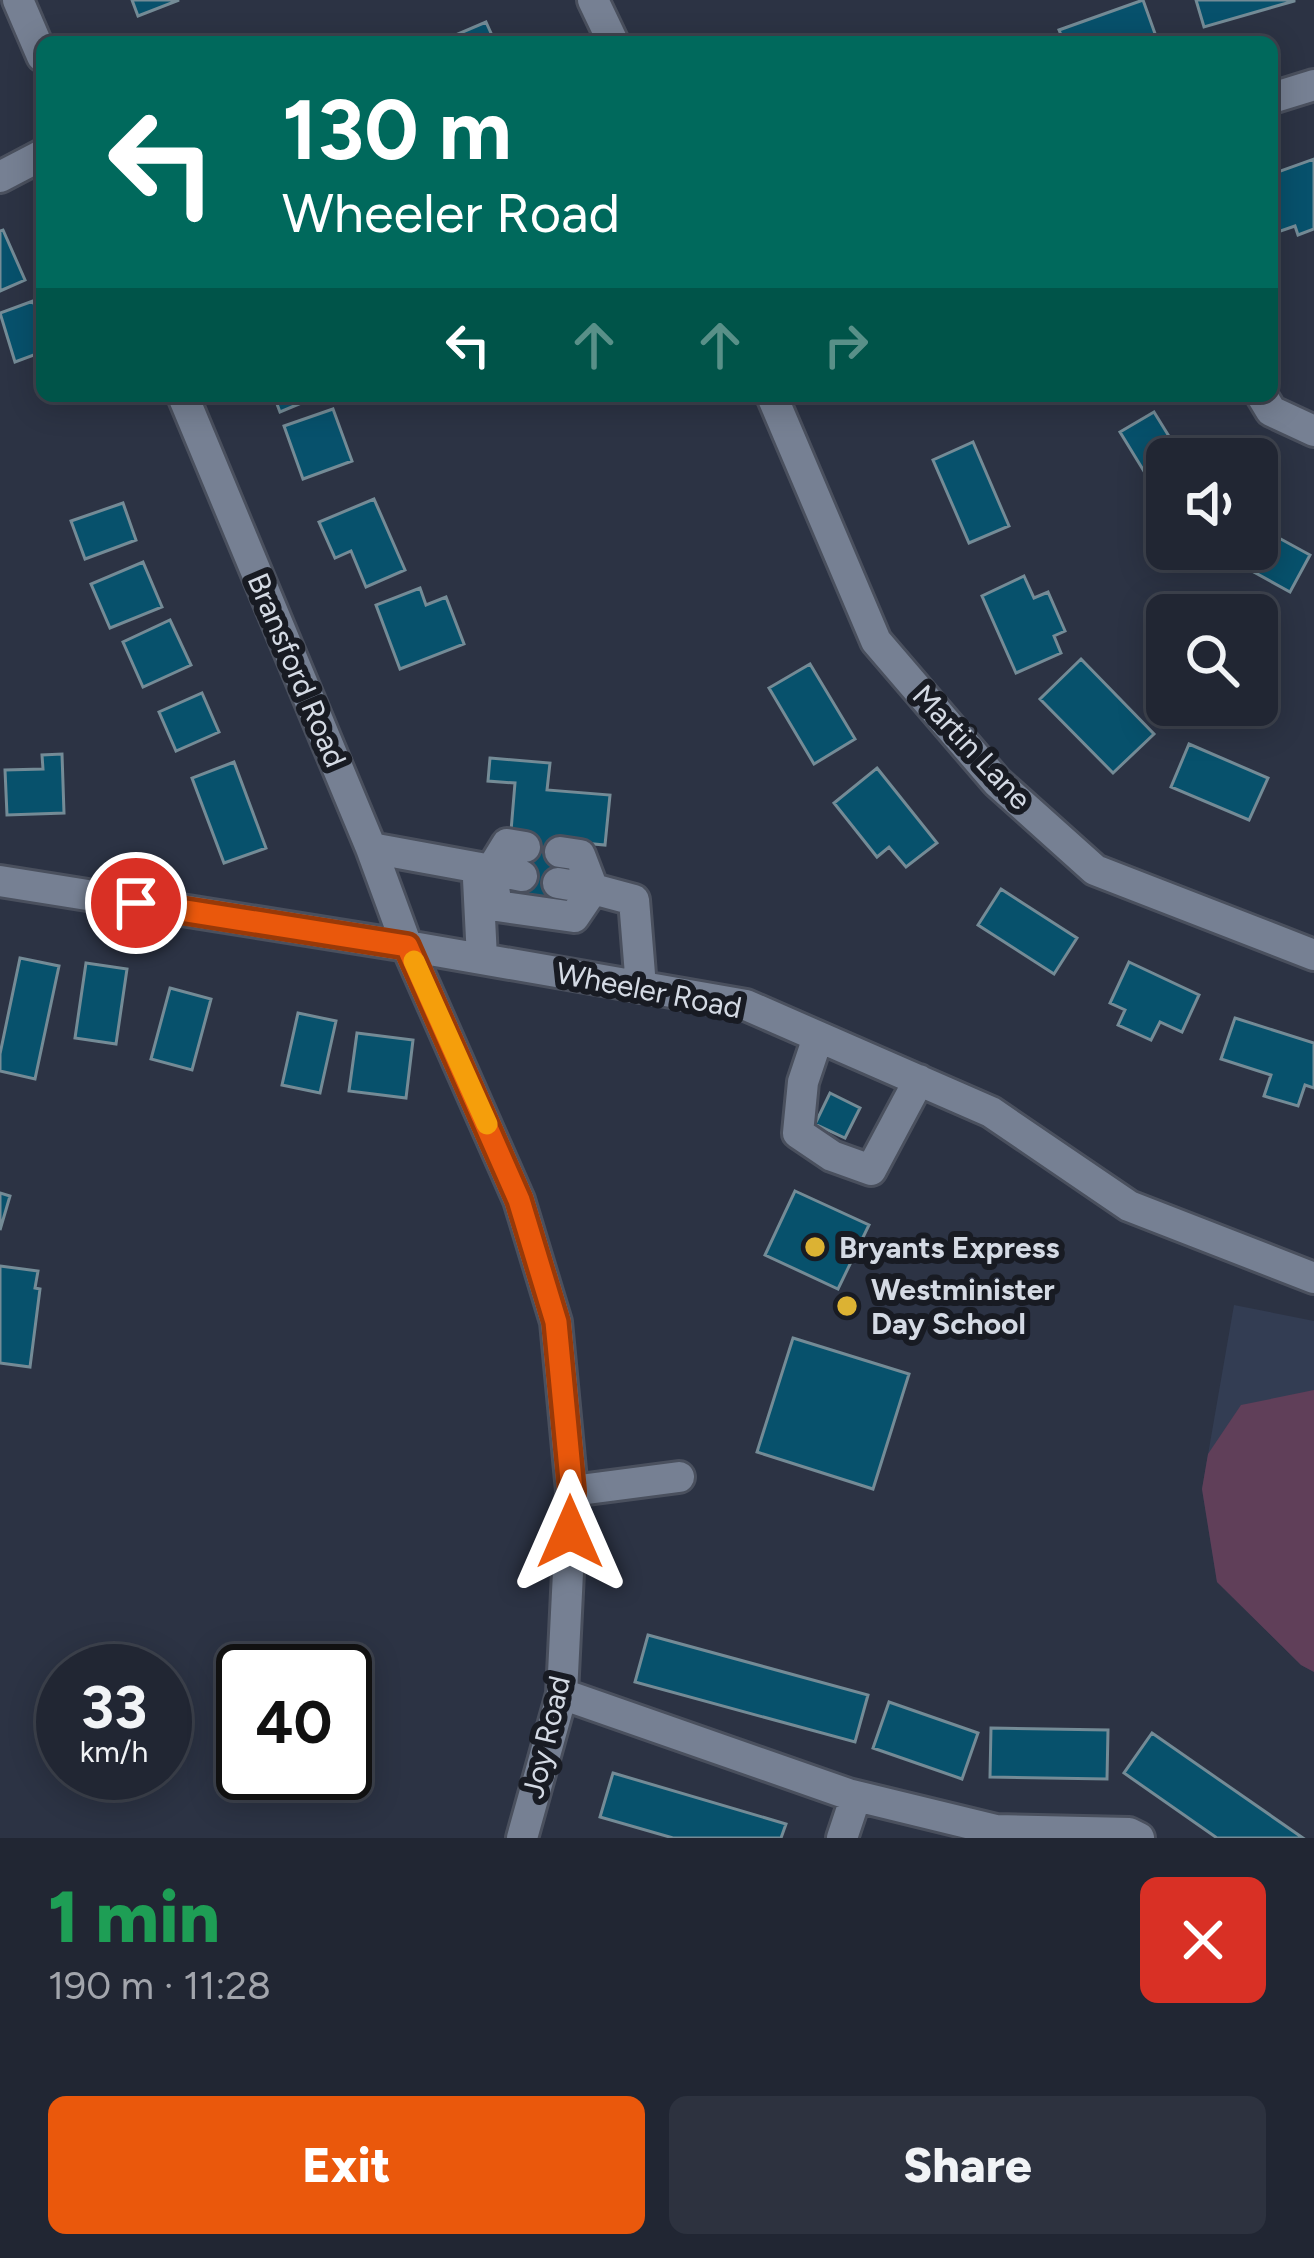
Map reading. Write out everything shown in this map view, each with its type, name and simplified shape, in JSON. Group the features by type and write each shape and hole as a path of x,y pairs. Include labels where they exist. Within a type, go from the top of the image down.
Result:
{"street":[{"path":"18,0 36,42"},
{"path":"593,0 610,36"},
{"path":"1278,96 1314,85"},
{"path":"0,177 36,157"},
{"name":"Bransford Road","path":"186,402 407,946"},
{"name":"Martin Lane","path":"775,402 876,641 997,782 1095,870 1314,956"},
{"path":"1266,402 1271,411 1314,431"},
{"path":"371,848 484,869 523,861"},
{"path":"559,868 580,855 593,889"},
{"path":"484,869 497,906 574,917 593,889"},
{"path":"482,958 484,869"},
{"name":"Wheeler Road","path":"0,881 482,958 746,1006 991,1112 1129,1206 1314,1278"},
{"path":"593,889 634,900 641,987"},
{"name":"Joy Road","path":"407,946 519,1200 556,1322 572,1491 562,1694 522,1838"},
{"path":"818,1036 802,1082 798,1132 832,1156 871,1170 919,1080"},
{"path":"572,1491 679,1477"},
{"path":"562,1694 856,1796 996,1830 1129,1833 1139,1838"},
{"path":"842,1838 856,1796"}],"shaded area":[{"path":"1234,1305 1314,1321 1314,1672 1301,1665 1217,1582 1202,1489"},
{"path":"1314,1390 1314,1672 1301,1665 1217,1582 1202,1489 1208,1454 1241,1405"}],"building":[{"path":"132,0 179,0 138,16"},
{"path":"1143,0 1156,36 1062,36 1059,30"},
{"path":"1196,0 1294,0 1294,1 1204,27"},
{"path":"486,22 492,36 453,36"},
{"path":"1314,159 1314,229 1298,235 1295,226 1278,232 1278,172"},
{"path":"0,231 25,280 0,291"},
{"path":"33,301 36,354 15,362 0,313"},
{"path":"276,402 304,402 280,412"},
{"path":"333,409 352,461 303,479 284,426"},
{"path":"1154,412 1170,438 1146,438 1146,475 1120,432"},
{"path":"973,442 1009,526 969,543 933,460"},
{"path":"374,499 405,570 366,587 351,551 335,558 319,522"},
{"path":"123,503 136,540 85,559 71,521"},
{"path":"1278,537 1310,555 1290,592 1250,570 1278,570"},
{"path":"143,562 162,607 110,628 91,584"},
{"path":"1024,576 1034,598 1048,592 1065,631 1054,636 1061,653 1016,673 982,596"},
{"path":"420,588 426,605 446,597 464,644 400,669 376,605"},
{"path":"170,620 191,665 143,687 123,642"},
{"path":"1081,659 1154,734 1113,773 1040,699"},
{"path":"810,664 855,739 814,764 769,688"},
{"path":"202,693 219,732 176,751 159,712"},
{"path":"1189,744 1268,778 1249,820 1171,787"},
{"path":"62,754 64,813 7,815 5,770 43,769 42,755"},
{"path":"490,758 550,763 547,790 610,795 605,845 561,841 555,909 519,906 522,876 511,831 515,783 488,781"},
{"path":"234,762 266,848 224,863 192,778"},
{"path":"877,768 937,843 906,867 889,847 877,857 834,803"},
{"path":"1001,889 1077,938 1054,974 978,925"},
{"path":"20,958 59,966 35,1079 0,1071"},
{"path":"1129,962 1199,995 1182,1032 1160,1022 1151,1040 1118,1025 1125,1010 1110,1003"},
{"path":"86,963 127,969 116,1044 75,1038"},
{"path":"170,988 211,999 192,1070 151,1059"},
{"path":"298,1013 336,1021 320,1093 282,1085"},
{"path":"1235,1018 1314,1043 1314,1088 1305,1085 1298,1106 1264,1096 1271,1075 1221,1059"},
{"path":"357,1033 413,1040 406,1098 349,1091"},
{"path":"830,1093 860,1108 845,1138 815,1124"},
{"path":"795,1191 869,1225 838,1289 765,1255"},
{"path":"0,1193 10,1196 0,1230"},
{"path":"0,1266 38,1271 30,1367 0,1363"},
{"path":"793,1338 909,1374 873,1489 757,1452"},
{"path":"648,1635 868,1695 855,1742 635,1682"},
{"path":"889,1702 978,1733 962,1779 873,1748"},
{"path":"991,1728 1108,1730 1107,1779 990,1777"},
{"path":"1152,1733 1303,1838 1217,1838 1124,1773"},
{"path":"613,1773 786,1824 781,1838 673,1838 600,1817"}],"slow traffic":[{"path":"414,961 487,1124"}],"place":[{"name":"Bryants Express","path":"815,1247"},
{"name":"Westminister Day School","path":"847,1306"}],"route":[{"path":"136,903 407,946 519,1200 556,1322 572,1491 570,1532"}]}
